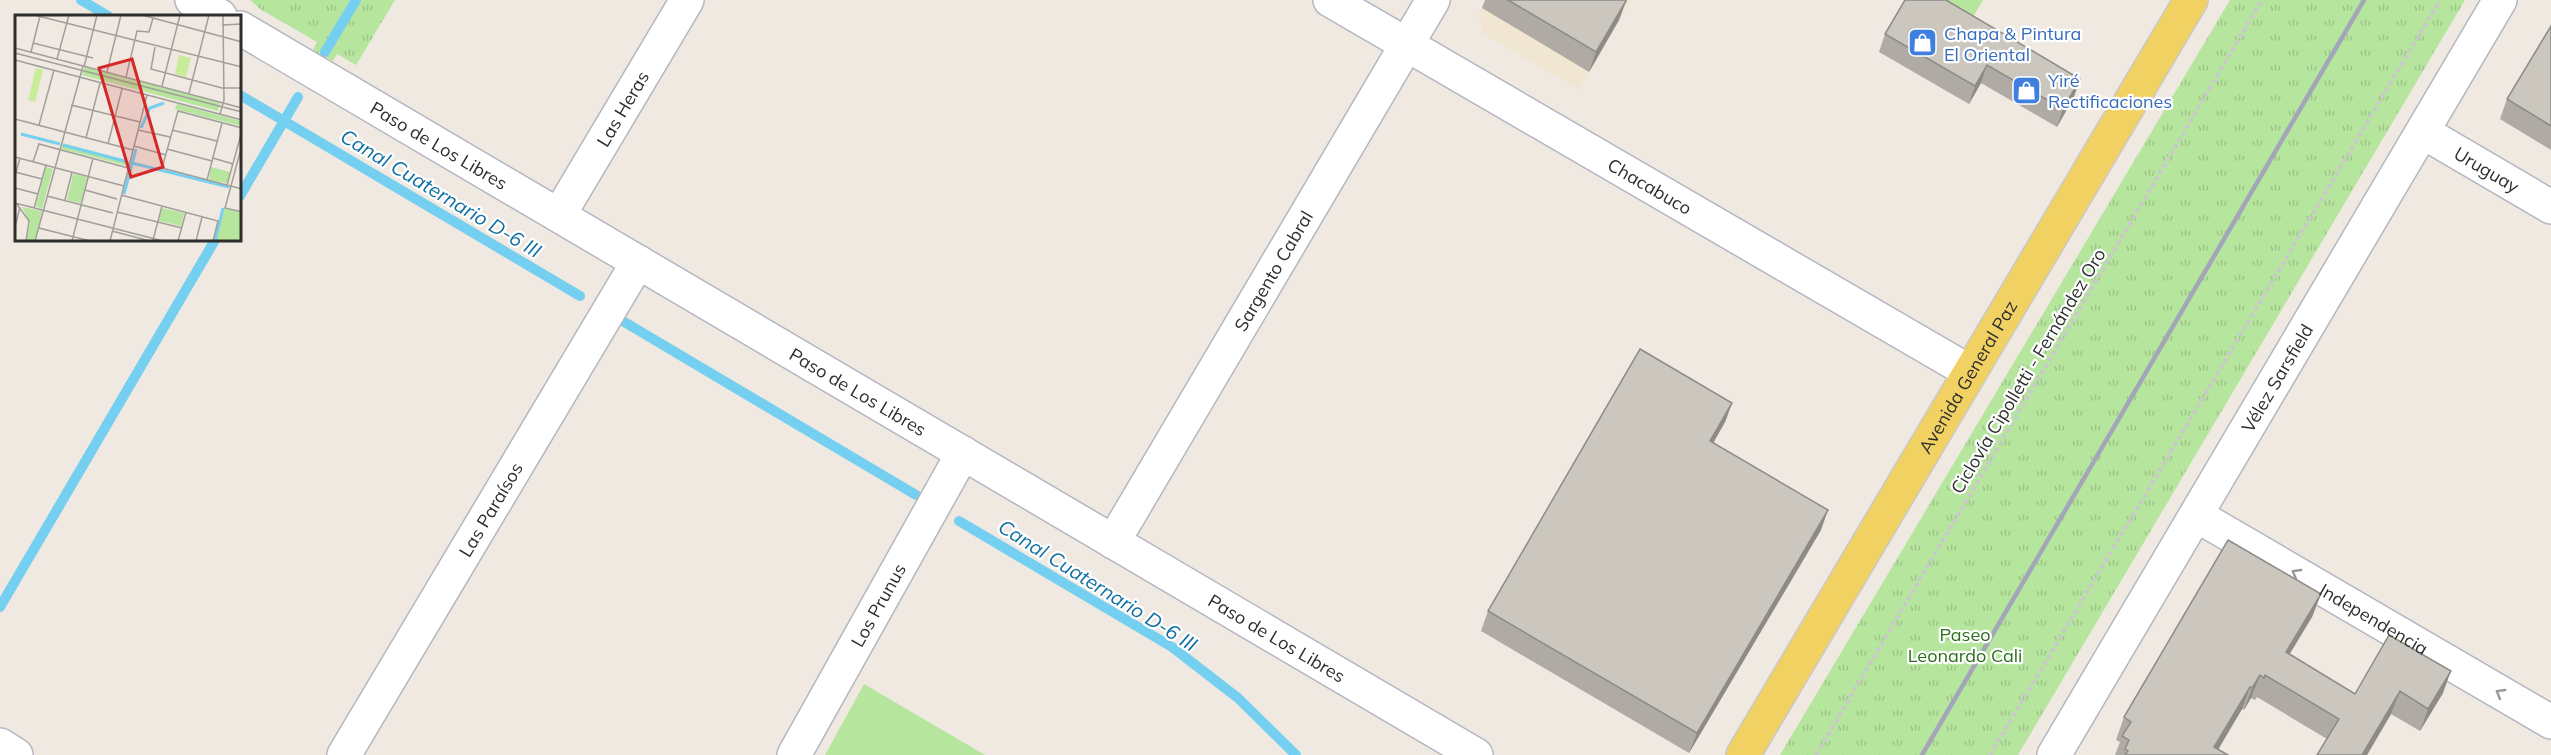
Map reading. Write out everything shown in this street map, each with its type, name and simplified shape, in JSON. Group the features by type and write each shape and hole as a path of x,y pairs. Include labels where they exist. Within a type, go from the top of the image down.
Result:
{"main road":[{"name":"Avenida General Paz","path":"1743,755 2191,0"}],"street":[{"name":"Las Heras","path":"559,216 687,0"},
{"name":"Chacabuco","path":"1330,0 1970,372"},
{"name":"Sargento Cabral","path":"1113,542 1433,0"},
{"name":"Vélez Sarsfield","path":"2054,755 2500,0"},
{"name":"Paso de Los Libres","path":"242,29 1476,755"},
{"name":"Uruguay","path":"2423,132 2551,207"},
{"name":"Las Paraísos","path":"344,755 638,262"},
{"name":"Los Prunus","path":"795,755 963,453"},
{"name":"Independencia","path":"2196,515 2551,722"},
{"path":"0,745 16,755"}],"path":[{"name":"Ciclovía Cipolletti - Fernández Oro","path":"1816,755 2262,0"},
{"path":"1990,755 2440,0"}],"shaded area":[{"path":"1487,0 1631,0 1579,90 1484,34 1478,15"}],"green space":[{"path":"250,0 395,0 356,65 337,54 333,61 313,50 317,42 260,9"},
{"path":"1909,0 1983,0 1964,32"},
{"name":"Paseo Leonardo Cali","path":"2230,0 2465,0 2018,755 1780,755"},
{"path":"864,684 985,755 825,755"}],"building":[{"path":"1508,0 1626,0 1626,1 1596,52"},
{"path":"1905,0 1946,0 2080,79 2063,109 1987,65 1975,86 1885,34"},
{"path":"2551,26 2551,126 2507,99"},
{"path":"1640,349 1732,403 1710,441 1828,510 1697,733 1488,611"},
{"path":"2228,540 2321,594 2286,652 2355,694 2389,635 2451,671 2428,709 2400,691 2362,755 2317,755 2339,719 2265,675 2264,678 2260,675 2252,688 2250,687 2214,747 2228,755 2125,755 2128,751 2125,749 2129,740 2122,736 2131,722 2124,717"}],"waterway":[{"path":"81,0 106,15"},
{"path":"325,52 356,0"},
{"name":"Canal Cuaternario D-6 III","path":"242,96 580,296"},
{"path":"242,193 298,97"},
{"path":"0,607 214,242"},
{"name":"Canal Cuaternario D-6 III","path":"621,320 916,495"},
{"name":"Canal Cuaternario D-6 III","path":"959,521 1172,647 1238,698 1296,755"}],"railway":[{"path":"1922,755 2364,0"}],"place":[{"name":"Chapa & Pintura El Oriental","path":"1923,43"},
{"name":"Yiré Rectificaciones","path":"2027,90"}]}
